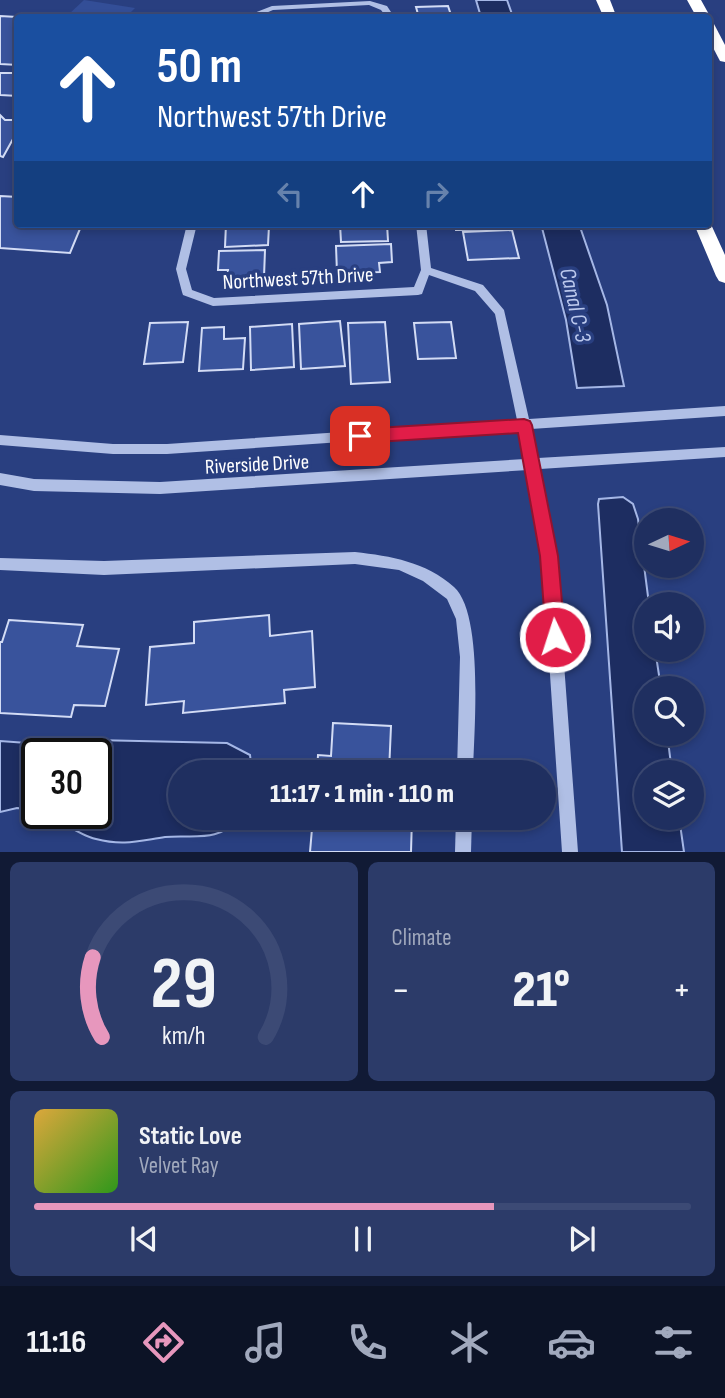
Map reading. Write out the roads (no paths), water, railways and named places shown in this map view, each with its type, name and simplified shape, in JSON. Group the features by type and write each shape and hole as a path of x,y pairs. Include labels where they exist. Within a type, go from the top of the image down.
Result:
{"highway":[{"path":"712,33 725,58"},
{"path":"705,228 725,276"}],"street":[{"path":"256,14 272,8 370,3 383,8 388,14"},
{"name":"Northwest 57th Drive","path":"191,228 181,270 187,292 213,302 418,291 426,270"},
{"path":"421,228 426,270 479,288 500,313 533,465 549,556 570,852"},
{"name":"Riverside Drive","path":"0,440 113,449 167,449 725,411"},
{"name":"Riverside Drive","path":"0,479 34,485 160,488 725,452"},
{"path":"0,564 104,568 355,558 399,564 428,576 452,594 463,619 467,657 465,760"},
{"path":"463,852 464,830"}],"water":[{"path":"476,0 507,0 512,14 480,14"},
{"name":"Canal C-3","path":"542,228 580,228 607,305 624,386 577,388 566,320"},
{"path":"623,497 634,508 634,578 646,578 647,592 634,592 634,662 657,662 659,676 634,676 634,746 669,746 670,760 634,760 634,830 681,830 684,852 622,852 599,499"},
{"path":"112,740 227,743 250,755 251,760 168,760 168,830 223,831 205,836 165,837 131,842 106,841 83,835 73,829 112,829"},
{"path":"0,741 21,743 21,808 0,812"}]}
